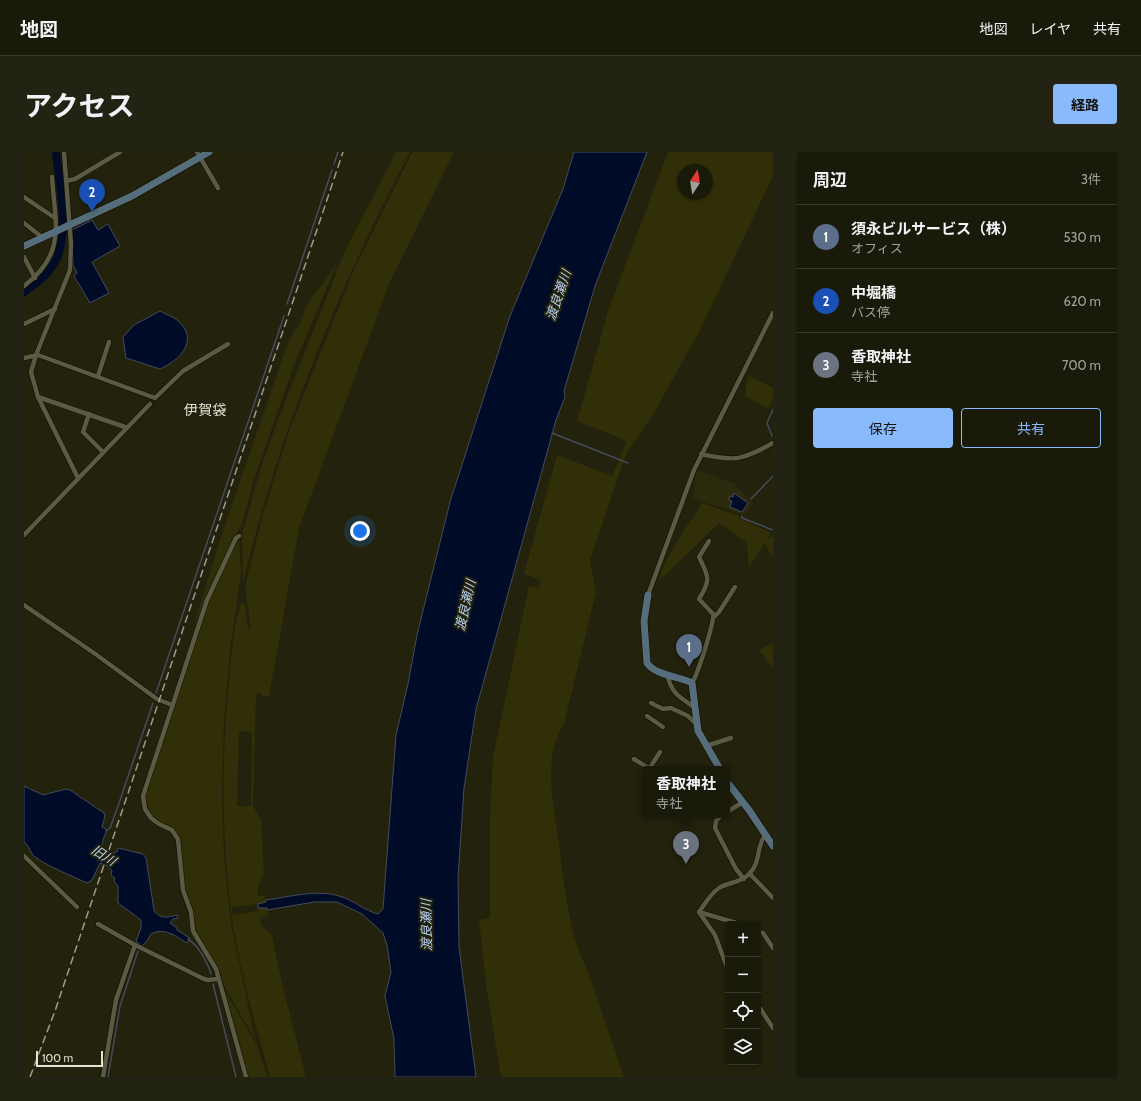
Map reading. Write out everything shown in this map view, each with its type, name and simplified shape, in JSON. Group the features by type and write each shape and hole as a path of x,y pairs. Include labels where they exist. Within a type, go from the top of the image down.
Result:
{"street":[{"path":"64,152 68,226 72,254 70,270 36,355 31,372 38,397 78,478"},
{"path":"66,181 75,179 120,152"},
{"path":"24,246 132,196 199,155 209,152"},
{"path":"199,155 218,188"},
{"path":"24,286 35,278 48,260 58,231 52,177"},
{"path":"24,197 56,218"},
{"path":"24,223 43,238"},
{"path":"24,257 35,278"},
{"path":"24,324 55,309"},
{"path":"692,683 651,667 647,663 644,622 648,595 673,524 701,454 773,313"},
{"path":"98,376 109,342"},
{"path":"24,358 36,355 98,376 155,398 183,371 228,344"},
{"path":"38,397 126,427"},
{"path":"24,535 126,427 150,404"},
{"path":"89,414 83,432 102,452"},
{"path":"701,454 725,459 738,459 773,443"},
{"path":"239,536 236,538 209,592 147,778 143,800 145,809 151,818 159,824 172,830 178,839 183,890 191,912 193,931 216,969 246,1077"},
{"path":"709,541 699,558 708,573 706,587 699,599 710,609 714,617"},
{"path":"718,766 706,746 696,724 692,683 711,631 714,617 719,612 735,587"},
{"path":"24,605 94,653 157,699 172,705"},
{"path":"667,674 671,688 678,697 694,707"},
{"path":"651,703 663,709 672,708 688,716 696,724"},
{"path":"647,716 663,727"},
{"path":"706,746 731,738"},
{"path":"651,766 660,752"},
{"path":"634,759 644,766"},
{"path":"730,786 773,846"},
{"path":"730,810 743,802"},
{"path":"718,818 715,828 736,869 744,879"},
{"path":"699,912 718,889 744,879 750,874 757,863 759,846 765,835"},
{"path":"25,858 77,906"},
{"path":"750,874 773,898"},
{"path":"699,912 730,921"},
{"path":"699,912 715,935 725,962"},
{"path":"98,924 135,945 204,979 218,979"},
{"path":"761,933 773,948"},
{"path":"103,1077 116,1000 135,945"},
{"path":"761,1010 773,1028"}],"shaded area":[{"path":"396,152 410,152 359,256 313,362 274,471 243,583 242,535 262,464 344,253"},
{"path":"412,152 454,152 389,284 299,528 269,697 263,696 259,693 256,695 253,806 261,820 264,874 258,885 258,896 265,895 266,902 232,907 233,915 258,911 258,908 267,908 268,916 260,917 262,926 272,935 282,984 306,1077 270,1077 240,962 229,893 224,830 224,766 227,703 235,627 242,603 245,605 248,628 251,628 245,587 263,514 290,429 354,270","holes":["239,731 252,732 251,806 237,806"]},
{"path":"668,152 773,152 773,176 700,330 654,413 626,454 590,560 596,592 564,724 556,740 552,758 551,779 553,801 571,923 580,953 586,966 624,1077 501,1077 486,985 479,920 490,918 490,817 493,757 529,586 539,588 540,580 524,574 557,455 612,476 626,443 625,440 577,421 609,308"},
{"path":"337,264 294,365 253,482 243,521 207,594 191,635 221,537 284,354 295,328 298,328 308,303"},
{"path":"749,376 773,388 773,400 768,409 746,396 746,384"},
{"path":"697,470 734,483 754,505 743,515 692,498"},
{"path":"702,503 739,516 739,518 771,533 766,541 773,536 773,556 769,552 765,543 749,567 747,543 719,523 659,581 671,552"},
{"path":"239,539 241,573 230,650 224,720 222,794 224,858 231,924 255,1039 223,984 221,974 196,931 193,913 184,885 181,839 174,828 161,823 152,816 145,798 207,604"},
{"path":"773,644 773,668 759,650"},
{"path":"221,985 257,1045 267,1077 247,1077"}],"water":[{"name":"渡良瀬川","path":"574,152 647,152 595,286 564,391 565,397 556,420 476,709 464,788 458,878 459,947 476,1077 395,1077 394,1039 385,996 391,972 387,945 383,933 362,914 337,902 314,902 267,910 267,908 258,908 258,904 266,902 266,900 303,894 322,893 339,896 378,914 383,909 396,735 408,684 417,635 450,502 510,316 563,189"},
{"path":"92,220 98,230 108,224 120,246 92,262 109,293 90,303 74,276 77,273 73,265 72,230"},
{"path":"160,311 177,320 184,327 187,334 187,341 181,355 160,369 126,358 123,337 134,325"},
{"path":"734,493 748,503 742,512 730,507 732,501 729,500 730,496 733,497"},
{"name":"旧川","path":"24,786 43,795 66,789 70,790 104,813 105,816 102,827 107,830 102,842 104,849 112,853 117,852 118,848 143,854 146,858 154,910 161,917 177,915 178,918 173,919 170,923 177,928 177,930 190,938 187,943 170,933 161,931 151,934 142,946 136,941 141,928 141,920 118,903 118,886 114,881 115,878 111,875 112,871 108,866 100,863 92,880 87,883 54,868 35,857 28,845 24,842"}],"waterway":[{"path":"24,292 38,282 50,270 60,249 63,221 56,152"},
{"path":"334,164 338,152"},
{"path":"287,304 332,170"},
{"path":"156,693 284,316"},
{"path":"772,436 767,423 773,409"},
{"path":"552,433 628,463"},
{"path":"751,499 773,476"},
{"path":"742,516 742,518 773,530"},
{"path":"106,831 110,828 117,809 153,703"},
{"path":"188,939 195,945 202,955 211,974"},
{"path":"108,1077 120,1006 138,951"},
{"path":"213,984 236,1077"}],"railway":[{"path":"30,1077 55,1011 343,152"}],"place":[{"name":"中堀橋","path":"92,212"},
{"name":"須永ビルサービス（株）","path":"689,667"},
{"name":"香取神社","path":"686,864"}],"district":[{"name":"伊賀袋","path":"205,410"}]}
